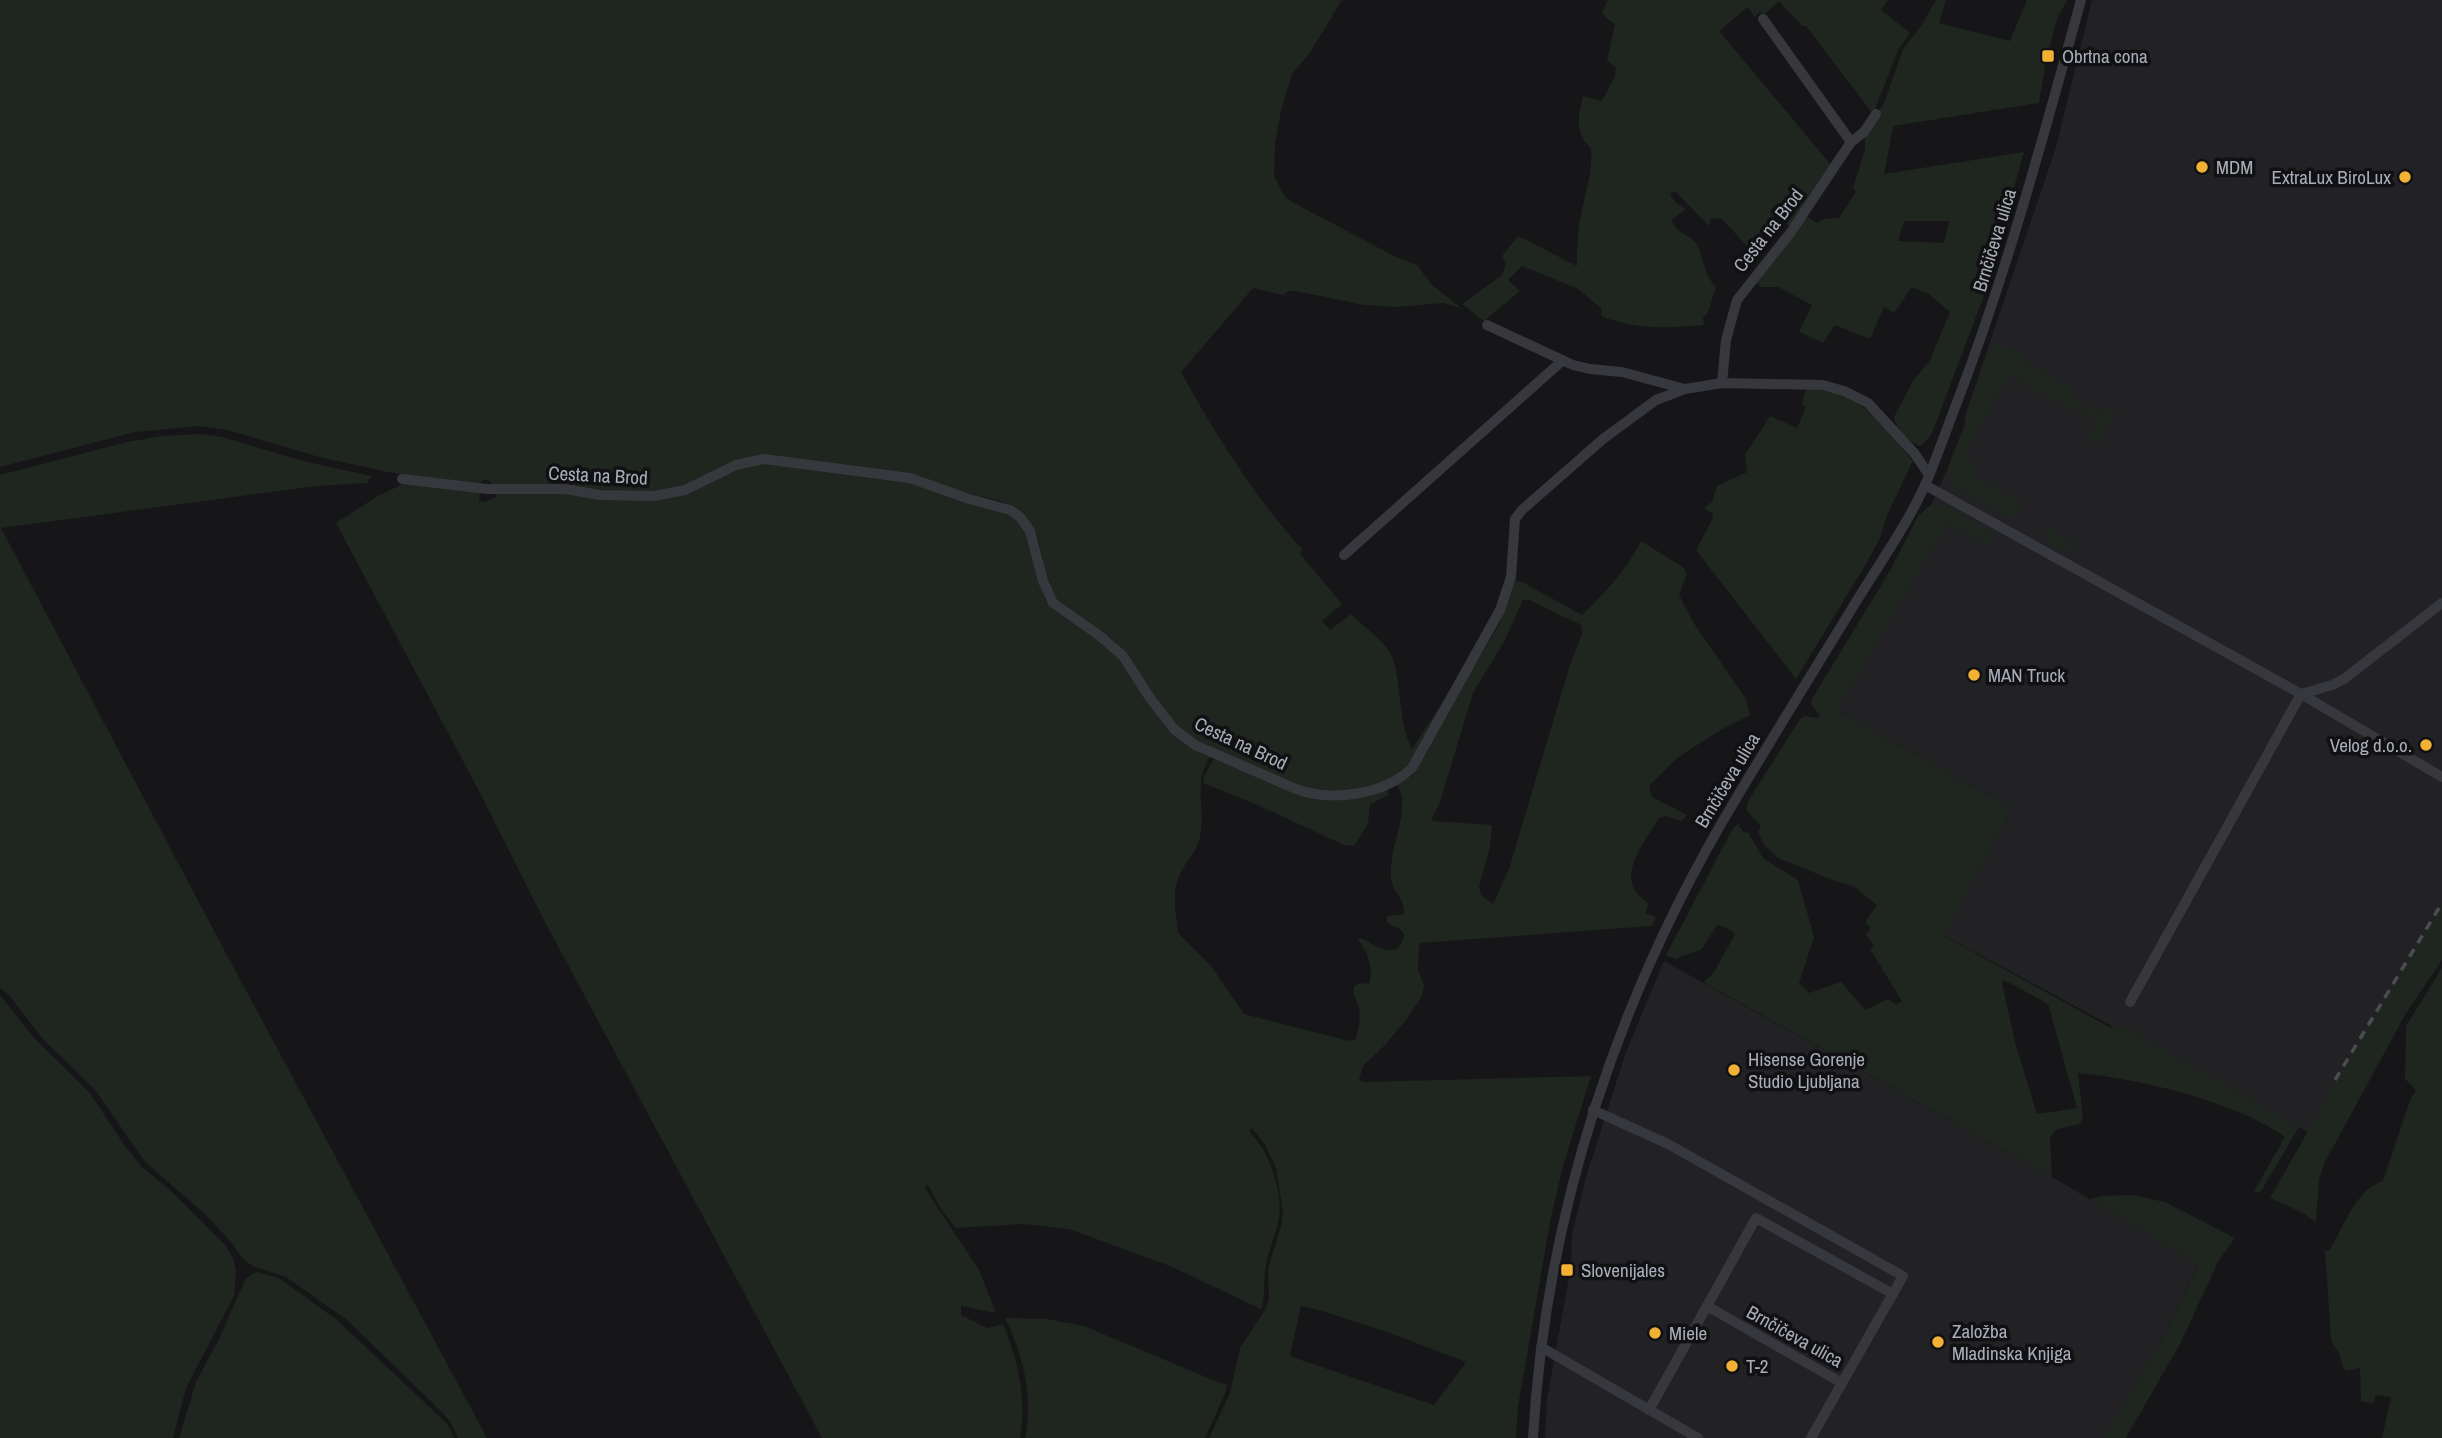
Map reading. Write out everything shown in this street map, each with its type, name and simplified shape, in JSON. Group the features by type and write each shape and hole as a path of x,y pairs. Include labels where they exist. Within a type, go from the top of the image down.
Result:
{"street":[{"name":"Brnčičeva ulica","path":"1533,1438 1541,1347 1558,1241 1593,1110 1622,1030 1652,956 1701,860 1892,544 1927,480 1983,335 2081,0"},
{"path":"1763,19 1851,142"},
{"name":"Cesta na Brod","path":"1722,383 1726,340 1737,300 1799,222 1851,142 1864,132 1876,114"},
{"path":"1487,325 1562,361 1590,369 1622,372 1685,389"},
{"path":"1344,555 1562,361"},
{"name":"Cesta na Brod","path":"402,479 487,489 565,489 600,495 654,496 685,490 736,465 765,459 910,478 966,498 996,505 1020,517 1030,531 1043,581 1053,603 1123,656 1166,719 1185,738 1214,754 1296,789 1308,793 1335,795 1367,791 1394,782 1404,776 1419,760 1500,610 1510,577 1515,519 1521,510 1603,439 1656,400 1685,389 1722,383 1822,385 1844,391 1868,403 1916,454 1927,480"},
{"path":"1927,480 2442,777"},
{"path":"2130,1002 2301,694 2344,679 2442,603"},
{"path":"1593,1110 1668,1144 1903,1276 1842,1383"},
{"path":"1649,1410 1756,1218 1893,1294"},
{"name":"Brnčičeva ulica","path":"1707,1306 1842,1383 1811,1438"},
{"path":"1541,1347 1698,1438"}],"shaded area":[{"path":"0,0 1342,0 1309,54 1292,74 1275,144 1274,176 1285,197 1398,258 1417,265 1432,285 1461,308 1443,303 1397,307 1364,305 1296,291 1283,295 1253,288 1181,372 1221,441 1252,486 1302,549 1300,554 1342,604 1322,621 1330,630 1351,614 1387,648 1395,668 1404,723 1412,749 1450,690 1413,761 1387,782 1340,792 1305,788 1203,745 1182,731 1157,702 1123,650 1111,638 1059,605 1048,584 1038,538 1031,524 1010,505 960,491 772,455 685,485 647,493 593,489 563,483 515,486 492,484 488,480 480,483 418,477 319,457 228,430 199,426 135,432 0,467"},
{"path":"1608,0 1888,0 1881,10 1910,33 1899,48 1873,114 1806,26 1802,26 1779,1 1764,15 1760,12 1754,17 1748,7 1719,31 1832,166 1791,228 1776,214 1751,246 1747,246 1722,219 1711,218 1709,226 1675,191 1670,194 1675,202 1686,209 1671,220 1677,229 1695,242 1708,275 1716,287 1708,312 1703,318 1704,325 1652,327 1614,321 1601,316 1602,309 1578,289 1522,266 1508,280 1520,291 1484,321 1462,304 1502,275 1506,264 1502,256 1518,236 1577,266 1579,227 1591,158 1591,148 1580,130 1580,111 1583,96 1602,101 1615,76 1616,68 1607,60 1615,24 1602,12"},
{"path":"1936,0 1946,0 1939,23 2010,41 2027,0 2067,0 2057,19 2046,60 2039,103 1893,126 1884,174 2024,152 1983,298 1934,428 1929,438 1920,446 1903,434 1894,417 1913,381 1930,360 1950,312 1929,294 1912,287 1894,313 1884,307 1870,339 1835,325 1823,343 1799,332 1812,305 1778,287 1760,287 1756,280 1806,216 1817,223 1825,219 1839,218 1856,192 1853,188 1865,150 1865,134 1884,103 1903,49","holes":["1904,221 1949,221 1944,243 1898,241"]},
{"path":"2092,0 2442,0 2442,910 2310,1133 1943,935 2012,808 1837,711 1947,470 1964,426 1966,413 2056,147"},
{"path":"1998,344 2023,353 2022,360 2076,391 2073,399 2103,414 2108,407 2116,412 2097,446 2087,440 2097,420 2079,410 2077,413 2009,375 1964,456 1978,465 1972,475 2023,503 2013,520 1952,486 1947,470 1961,435 1964,436 1967,413 1991,346"},
{"path":"1806,389 1841,395 1855,402 1891,434 1913,461 1887,515 1880,538 1796,679 1696,550 1713,518 1712,513 1704,508 1712,502 1717,486 1747,472 1745,455 1770,416 1797,428 1806,407 1802,404"},
{"path":"201,434 222,437 303,461 371,476 367,483 317,486 1,528 487,1438 458,1438 444,1414 347,1320 286,1277 252,1266 241,1257 205,1214 145,1162 96,1091 42,1038 9,995 0,988 0,475 127,442 162,436"},
{"path":"761,463 919,482 955,500 1008,513 1026,530 1038,579 1051,608 1110,648 1189,747 1210,757 1202,775 1202,821 1199,839 1176,885 1178,933 1211,966 1244,1014 1349,1041 1356,1039 1359,1020 1354,986 1360,983 1369,984 1371,972 1365,950 1358,940 1361,938 1377,947 1394,950 1404,937 1402,931 1387,922 1387,916 1404,914 1403,905 1391,881 1393,852 1402,813 1401,794 1397,785 1413,775 1428,750 1499,624 1515,581 1522,582 1582,615 1615,580 1641,541 1684,568 1687,574 1679,595 1693,622 1746,699 1750,715 1677,758 1649,786 1652,797 1687,815 1682,821 1665,816 1658,819 1633,864 1632,883 1636,892 1649,904 1645,913 1656,917 1652,926 1419,943 1418,970 1424,985 1422,996 1406,1020 1363,1066 1359,1080 1591,1076 1563,1166 1551,1217 1518,1407 1516,1438 1209,1438 1230,1393 1240,1348 1266,1308 1269,1298 1268,1269 1283,1212 1276,1168 1265,1145 1252,1128 1249,1131 1263,1149 1273,1171 1280,1207 1278,1225 1266,1264 1261,1309 1170,1266 1069,1229 1024,1224 956,1228 941,1209 928,1185 924,1187 979,1270 996,1313 961,1306 961,1315 987,1328 1003,1324 1017,1366 1022,1394 1020,1438 822,1438 545,922 478,789 336,523 378,496 403,484 480,492 479,501 484,502 495,498 496,494 552,492 597,499 657,500 692,492 736,468","holes":["1523,600 1529,600 1581,625 1582,634 1569,668 1509,869 1493,904 1481,895 1479,887 1490,847 1492,825 1431,821 1440,802 1473,693 1505,640","1301,1306 1387,1332 1466,1362 1434,1405 1298,1359 1290,1356"]},
{"path":"1946,506 1990,532 1992,539 1989,546 1947,523 1837,711 2012,808 1944,936 2111,1028 2117,1025 2124,1027 2299,1127 2260,1193 2254,1191 2285,1137 2241,1113 2157,1086 2078,1073 2083,1119 2080,1124 2057,1129 2050,1137 2052,1177 1703,982 1713,974 1735,934 1727,928 1717,925 1702,949 1675,959 1666,955 1733,828 1740,823 1739,827 1745,833 1748,832 1763,858 1798,880 1814,937 1799,983 1809,993 1841,982 1865,1010 1888,999 1896,1005 1902,1001 1870,949 1874,946 1866,934 1871,928 1865,922 1877,905 1853,886 1778,858 1765,846 1758,832 1761,826 1746,810 1748,801 1800,719 1805,716 1817,718 1820,715 1811,705 1812,699 1891,569 1918,516 1928,507","holes":["2004,980 2048,1004 2077,1108 2037,1114 2015,1042 2002,983"]},
{"path":"2043,525 2078,545 2066,552 2045,539 2047,533"},
{"path":"1214,759 1249,771 1302,796 1387,789 1389,795 1370,804 1368,824 1354,846 1344,845 1203,783"},
{"path":"2442,904 2442,960 2405,1015 2325,1162 2319,1179 2316,1222 2270,1198 2355,1048"},
{"path":"1664,961 2052,1177 2199,1263 2163,1338 2105,1438 1545,1438 1547,1399 1571,1266 1572,1234 1586,1177 1626,1052"},
{"path":"2442,968 2442,1438 2382,1438 2391,1397 2376,1395 2373,1404 2361,1401 2360,1368 2346,1371 2331,1340 2325,1251 2329,1251 2351,1210 2365,1192 2383,1181 2410,1100 2416,1090 2405,1079 2406,1026"},
{"path":"0,995 34,1038 90,1093 142,1167 169,1189 226,1246 233,1258 236,1271 234,1296 186,1388 173,1438 0,1438"},
{"path":"2132,1195 2165,1202 2235,1238 2218,1262 2181,1342 2126,1438 2104,1438 2163,1338 2199,1264 2090,1199"},
{"path":"256,1272 279,1278 337,1320 448,1425 454,1438 179,1438 196,1382 246,1278"},
{"path":"1005,1318 1047,1319 1084,1326 1227,1384 1205,1438 1025,1438 1028,1408 1025,1377"}],"railway":[{"path":"2335,1080 2442,903"}],"place":[{"name":"Obrtna cona","path":"2048,56"},
{"name":"MDM","path":"2202,167"},
{"name":"ExtraLux BiroLux","path":"2405,177"},
{"name":"MAN Truck","path":"1974,675"},
{"name":"Velog d.o.o.","path":"2426,745"},
{"name":"Hisense Gorenje Studio Ljubljana","path":"1734,1070"},
{"name":"Slovenijales","path":"1567,1270"},
{"name":"Miele","path":"1655,1333"},
{"name":"Založba Mladinska Knjiga","path":"1938,1342"},
{"name":"T-2","path":"1732,1366"}]}
